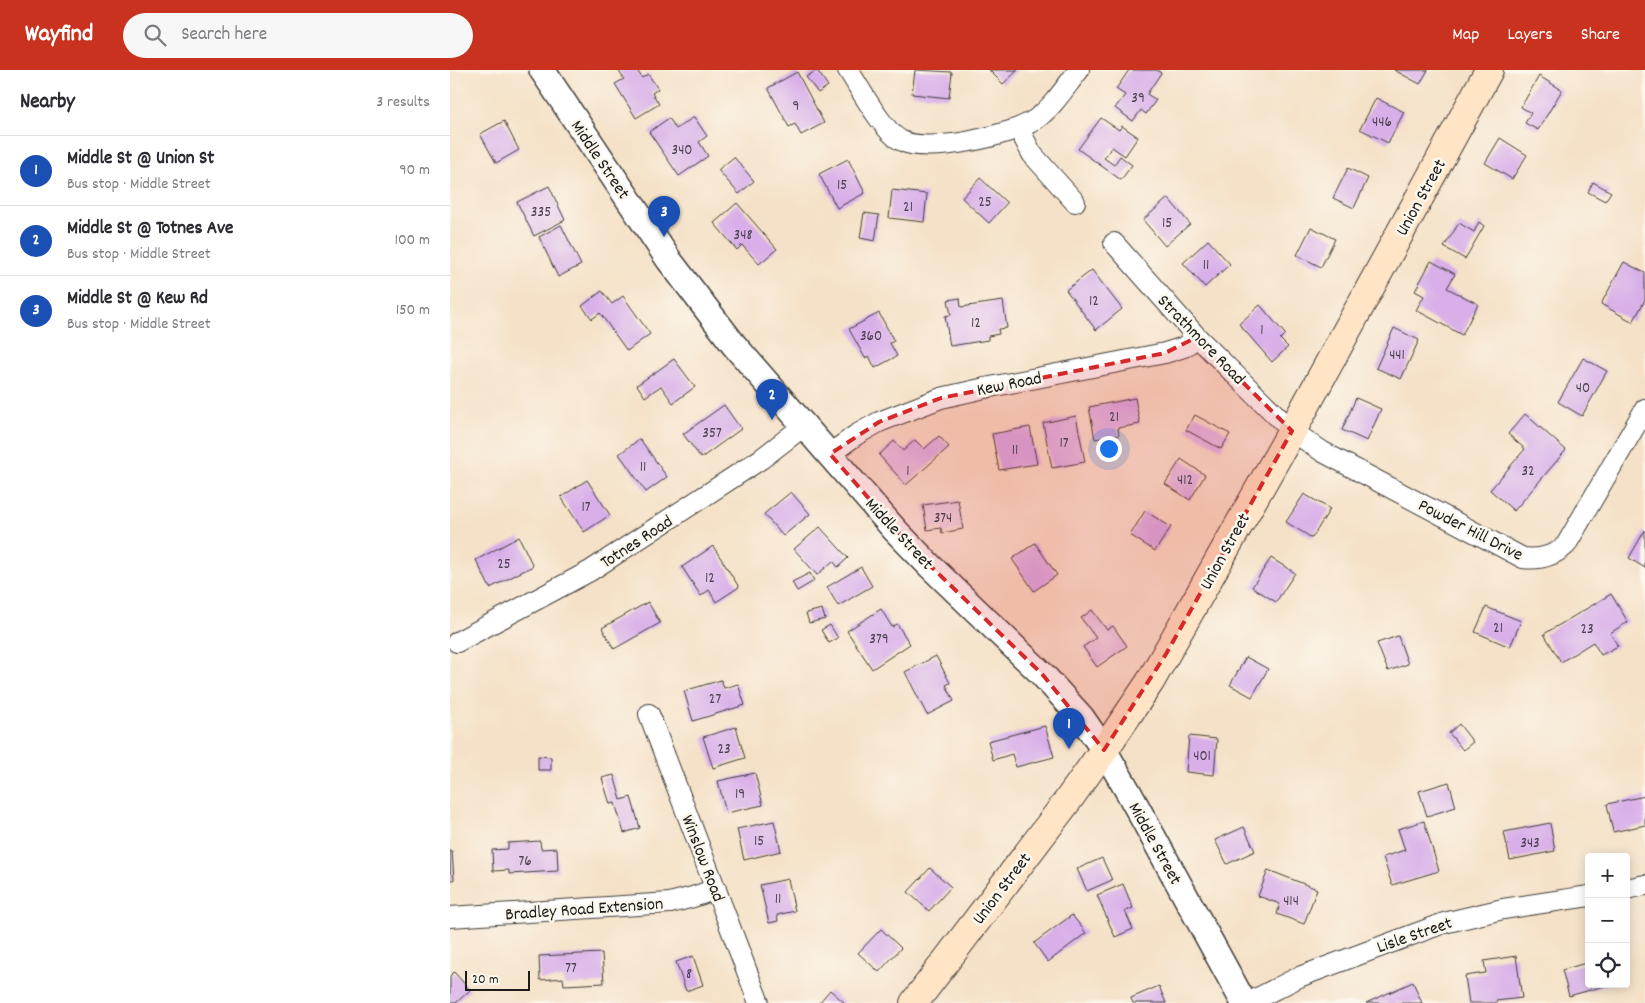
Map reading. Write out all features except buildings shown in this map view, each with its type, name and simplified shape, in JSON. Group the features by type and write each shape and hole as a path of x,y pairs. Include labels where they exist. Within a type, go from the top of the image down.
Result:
{"main road":[{"name":"Union Street","path":"914,1003 1061,810 1104,750 1166,654 1292,431 1489,70"}],"street":[{"name":"Middle Street","path":"542,70 692,291 734,345 919,554 1042,674 1082,718 1104,750 1129,793 1244,1003"},
{"path":"848,70 893,135 909,144 932,146 990,137 1019,129 1046,110 1079,70"},
{"path":"1019,129 1032,154 1075,202"},
{"name":"Strathmore Road","path":"1114,243 1197,337 1292,431"},
{"name":"Kew Road","path":"830,454 856,435 879,422 941,398 1165,352 1184,347 1197,337"},
{"name":"Powder Hill Drive","path":"1292,431 1332,457 1516,555 1531,559 1560,550 1572,537 1645,409"},
{"name":"Totnes Road","path":"457,642 590,571 761,459 805,425"},
{"name":"Winslow Road","path":"649,714 760,1003"},
{"path":"1630,889 1645,885"},
{"name":"Bradley Road Extension","path":"450,917 670,903 693,898 716,889"},
{"name":"Lisle Street","path":"1248,1003 1299,977 1444,922 1502,909 1585,897"}],"highlighted area":[{"path":"1197,337 1292,431 1166,654 1104,750 1042,674 913,549 830,454 879,422 941,398 1165,353"}],"place":[{"name":"Middle St @ Kew Rd","path":"664,237"},
{"name":"Middle St @ Totnes Ave","path":"772,420"},
{"name":"Middle St @ Union St","path":"1069,749"}]}
